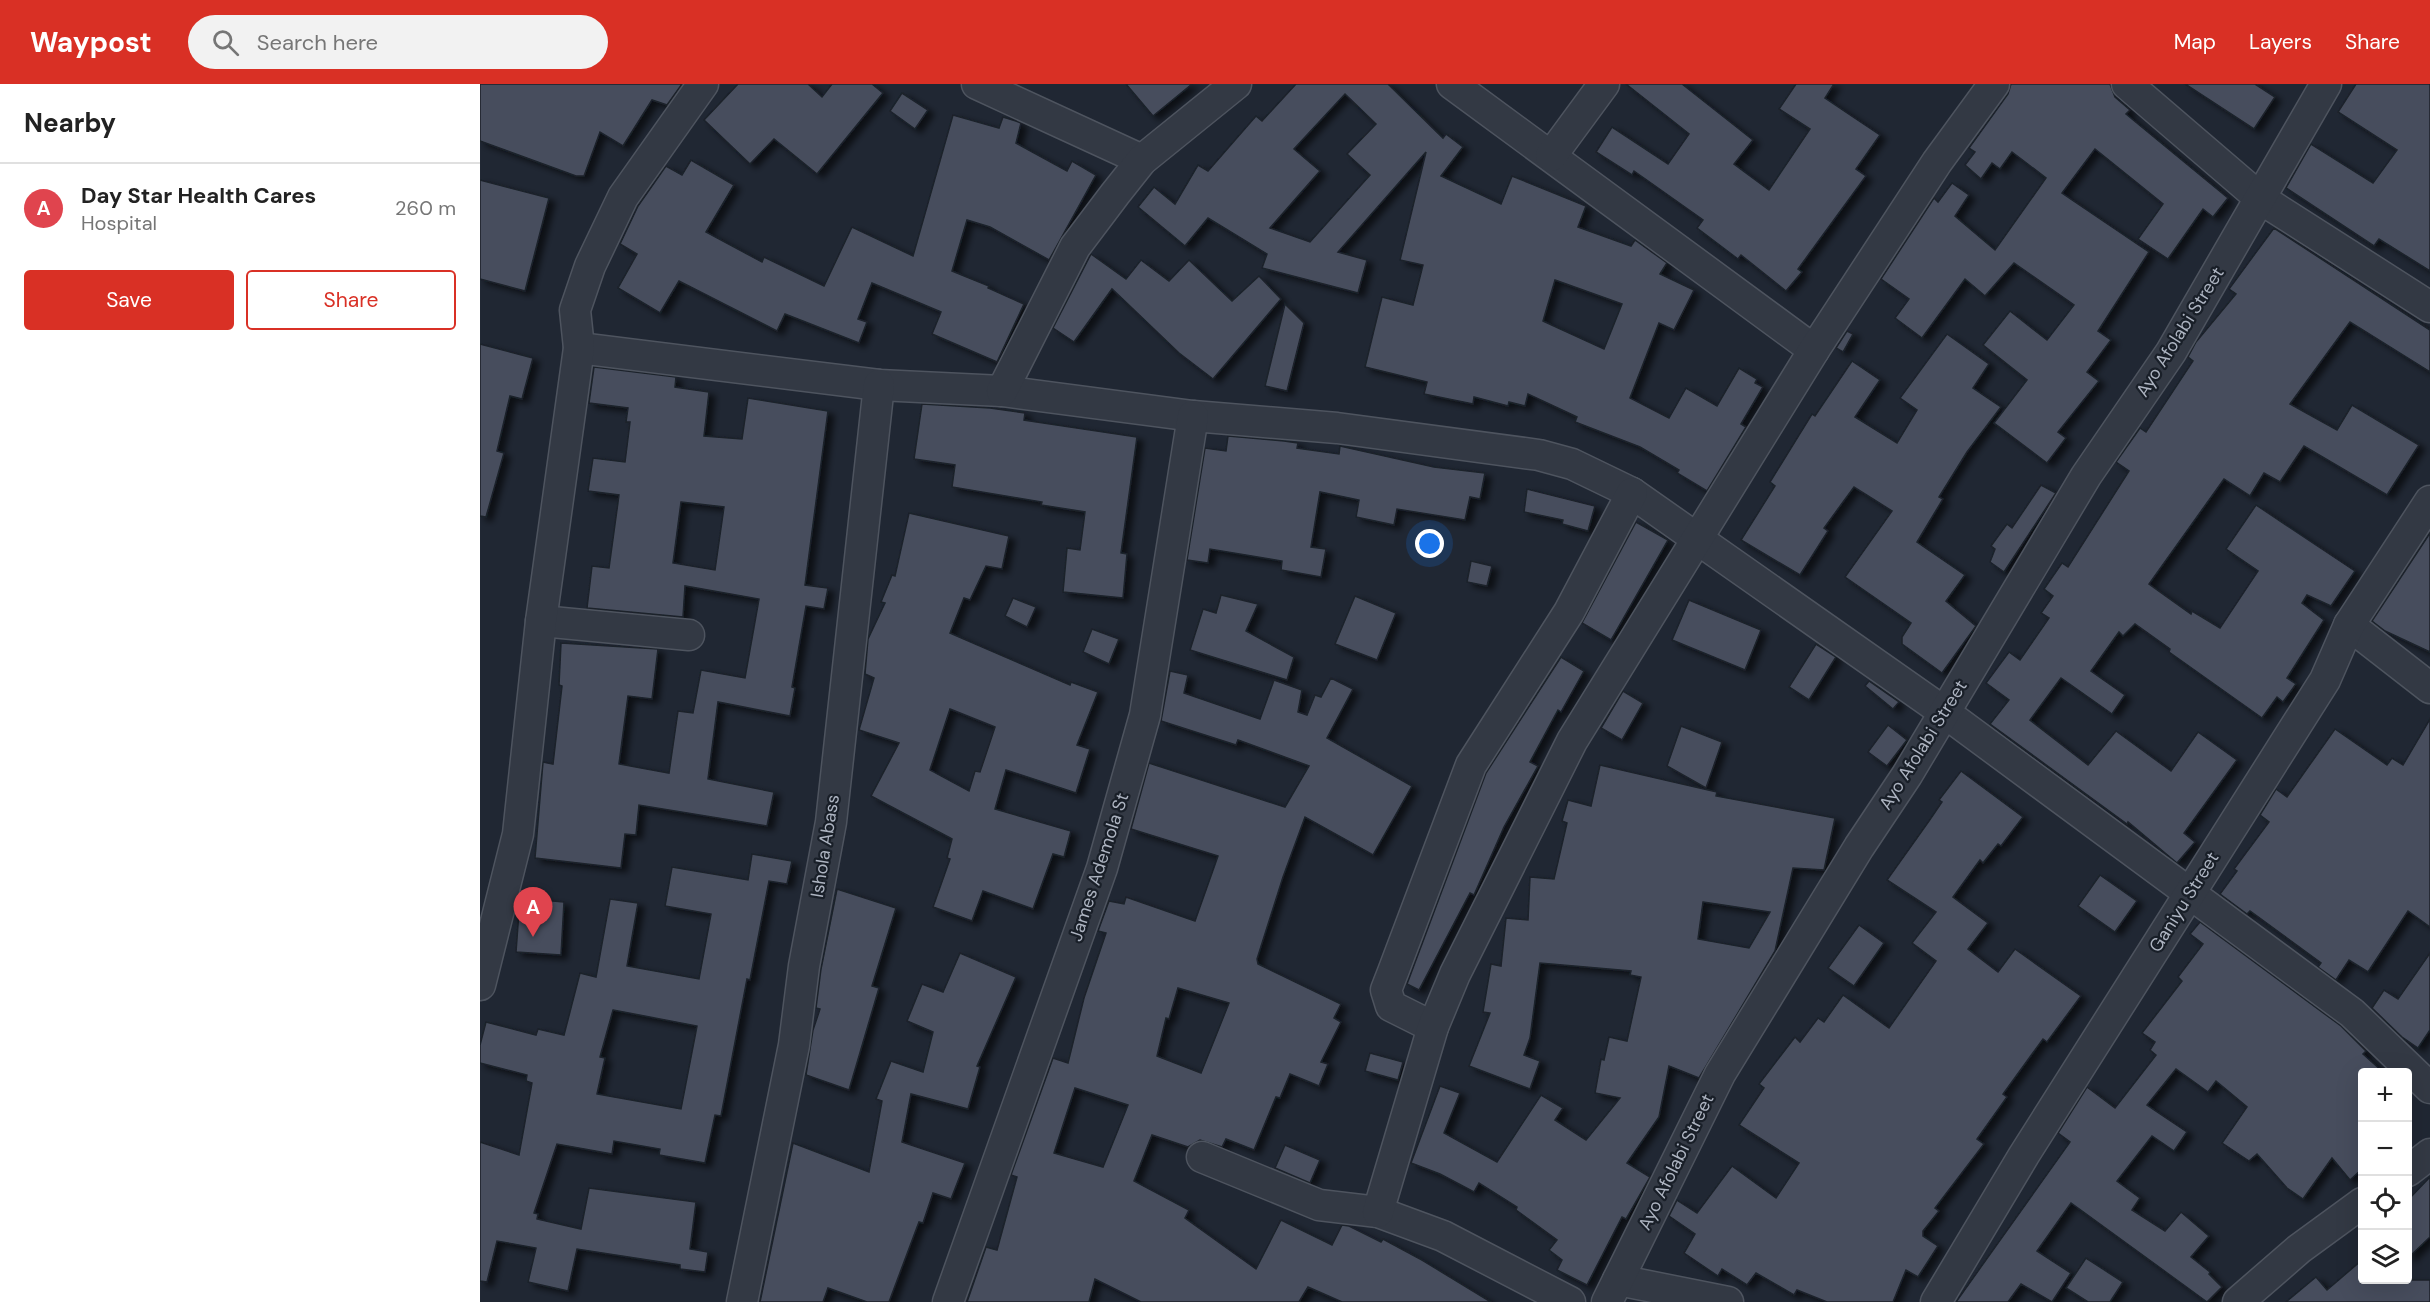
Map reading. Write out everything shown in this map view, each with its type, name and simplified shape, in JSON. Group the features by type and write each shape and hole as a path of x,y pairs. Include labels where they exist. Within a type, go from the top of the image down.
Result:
{"street":[{"path":"480,985 518,834 542,621 579,348 575,310 590,266 623,197 703,84"},
{"path":"977,84 1142,160"},
{"path":"1002,391 1075,248 1142,160 1236,84"},
{"path":"1452,84 1814,351"},
{"path":"1551,156 1604,84"},
{"path":"1378,1212 1433,1027 1455,974 1572,741 1814,351 1937,162 1994,84"},
{"path":"2127,84 2261,199 2430,307"},
{"name":"Ayo Afolabi Street","path":"1612,1291 1720,1074 1944,712 2086,476 2171,352 2326,84"},
{"path":"579,348 879,385 1002,391 1193,416 1337,428 1539,455 1572,464 1632,493 1944,712 2352,1013 2430,1088"},
{"name":"Ishola Abass","path":"742,1302 794,1045 804,966 831,822 879,385"},
{"name":"James Ademola St","path":"948,1302 1106,857 1144,715 1193,416"},
{"path":"1433,1027 1391,1006 1386,990 1471,765 1569,612 1632,493"},
{"name":"Ganiyu Street","path":"1936,1302 2024,1155 2325,680 2349,625 2430,501"},
{"path":"542,621 689,635"},
{"path":"2349,625 2430,688"},
{"path":"2412,1168 2430,1154"},
{"path":"1202,1157 1319,1205 1378,1212 1443,1236 1570,1302"},
{"path":"2238,1302 2299,1249 2358,1206"},
{"path":"1612,1291 1728,1302"}],"building":[{"path":"480,84 682,84 667,105 652,100 623,146 600,132 584,176 576,176 480,141"},
{"path":"738,84 808,84 822,97 832,84 872,84 883,93 817,174 774,139 750,164 704,120"},
{"path":"1126,84 1192,84 1153,116"},
{"path":"1296,84 1388,84 1443,138 1446,134 1463,147 1441,176 1501,204 1512,176 1586,206 1578,227 1631,246 1635,240 1667,263 1660,274 1694,290 1674,330 1659,323 1630,398 1669,418 1686,388 1717,406 1739,368 1757,379 1755,383 1763,387 1741,424 1746,427 1707,491 1677,473 1679,470 1640,447 1575,422 1577,417 1528,394 1525,406 1509,402 1508,406 1474,397 1473,404 1424,394 1427,382 1365,367 1382,297 1413,305 1423,265 1400,260 1426,152 1338,252 1367,260 1358,293 1262,268 1267,254 1208,218 1185,246 1138,207 1154,187 1175,204 1198,165 1208,171 1256,116 1262,121","holes":["1345,94 1376,124 1347,154 1370,175 1310,242 1270,228 1320,171 1294,149","1555,280 1622,304 1604,349 1543,321"]},
{"path":"1626,84 1682,84 1753,140 1734,164 1769,190 1810,129 1779,109 1796,84 1834,84 1825,98 1880,135 1856,169 1866,176 1798,269 1802,272 1786,291 1741,255 1738,259 1697,228 1703,220 1634,171 1632,175 1596,152 1612,127 1668,164 1689,134"},
{"path":"2011,84 2110,84 2115,97 2130,110 2126,114 2228,198 2213,217 2203,209 2168,259 2138,239 2163,204 2095,149 2062,193 2149,252 2098,331 2111,340 2087,372 2099,381 2058,432 2066,438 2047,463 1994,423 2027,380 1983,345 2010,311 2047,340 2074,305 2014,263 1985,296 1965,279 1922,338 1895,318 1909,299 1881,279 1934,198 1938,202 1952,183 1969,195 1955,216 1995,250 2046,178 2012,152 2000,169 1992,163 1981,179 1965,165 1975,152 1969,148 2008,94"},
{"path":"2185,84 2255,84 2275,97 2254,129"},
{"path":"2356,84 2430,84 2430,271 2379,239 2374,246 2286,188 2311,144 2373,183 2397,150 2338,112"},
{"path":"902,93 928,110 915,129 890,111"},
{"path":"953,115 999,128 1003,117 1021,123 1016,143 1067,171 1072,161 1096,175 1049,260 990,227 967,220 952,271 1024,304 997,362 932,334 941,312 872,283 858,319 867,322 859,343 785,314 777,331 679,281 660,313 618,288 637,254 620,244 638,206 666,166 682,175 691,160 734,185 706,232 762,262 764,257 824,286 852,227 913,256"},
{"path":"480,180 549,198 525,291 480,279"},
{"path":"2274,228 2430,330 2430,372 2350,322 2290,404 2337,430 2352,405 2419,445 2387,495 2304,446 2280,482 2264,473 2250,496 2224,479 2149,584 2191,614 2192,611 2220,628 2258,571 2226,549 2256,505 2355,571 2331,606 2307,595 2302,603 2324,620 2287,678 2296,684 2283,702 2277,697 2262,718 2169,652 2170,649 2135,624 2123,636 2119,632 2091,671 2125,695 2112,714 2061,678 2030,720 2088,765 2116,731 2171,771 2198,732 2237,760 2184,833 2195,842 2177,863 2128,822 2127,824 1990,724 2009,700 1986,683 2009,652 2020,660 2049,618 2041,613 2053,596 2044,589 2062,563 2068,567 2129,471 2116,462 2140,428 2146,432 2193,361 2188,357 2196,342 2236,294 2229,289"},
{"path":"1091,254 1126,279 1141,260 1169,281 1189,260 1232,301 1259,276 1281,299 1213,379 1179,353 1112,289 1074,342 1053,328"},
{"path":"1285,304 1304,323 1287,391 1265,386"},
{"path":"1847,331 1853,334 1843,352 1836,348"},
{"path":"1947,334 1989,364 1973,388 2001,407 1967,452 1939,497 1943,499 1917,542 1965,575 1946,601 1976,626 1942,673 1902,644 1902,637 1911,623 1845,577 1892,511 1854,487 1824,528 1828,531 1800,575 1741,540 1775,486 1770,482 1812,414 1815,416 1852,361 1880,380 1855,417 1897,443 1917,410 1900,398"},
{"path":"480,344 533,358 522,399 510,396 497,451 504,453 486,517 480,516"},
{"path":"594,367 676,377 675,387 709,392 704,436 742,439 748,398 828,411 805,585 828,588 824,609 806,606 792,687 795,688 790,716 718,702 708,779 774,792 767,826 639,805 636,835 625,834 621,868 535,858 543,762 553,764 562,686 559,685 561,643 658,649 652,699 628,696 619,764 669,773 678,711 693,713 701,670 745,678 759,599 685,586 683,617 587,608 592,566 609,568 619,495 588,491 593,458 625,462 630,422 626,422 628,408 589,403","holes":["681,502 724,507 715,570 673,563"]},
{"path":"922,404 990,408 1025,413 1024,420 1137,437 1121,553 1127,554 1123,598 1063,592 1067,548 1080,550 1085,512 1041,505 1042,502 952,487 955,465 914,459"},
{"path":"1228,436 1298,443 1297,448 1339,454 1340,446 1434,467 1485,473 1480,499 1470,497 1465,520 1397,509 1394,525 1356,517 1359,500 1320,492 1311,547 1326,549 1321,577 1281,570 1282,561 1210,549 1208,563 1187,560 1205,448 1226,451"},
{"path":"2041,485 2056,493 2004,572 1990,562 1995,549 1991,546 2007,524 2012,528"},
{"path":"1527,489 1595,506 1588,531 1562,524 1563,520 1524,512"},
{"path":"909,513 1009,536 1002,569 986,566 970,600 964,598 950,633 1070,685 1071,682 1098,692 1077,745 1090,749 1076,793 1006,770 995,809 1071,831 1064,857 1053,854 1033,909 983,891 972,921 933,907 950,859 947,858 952,839 871,796 899,743 859,730 874,678 865,674 868,639 885,603 881,602 892,575 895,576","holes":["950,709 995,727 980,772 975,771 969,791 930,770"]},
{"path":"1636,522 1668,540 1611,640 1582,623"},
{"path":"2430,533 2430,652 2385,631 2372,621"},
{"path":"1471,561 1492,566 1487,586 1467,582"},
{"path":"1221,595 1258,604 1246,631 1294,657 1287,680 1190,650 1203,609 1216,613"},
{"path":"1355,596 1396,613 1377,660 1335,644"},
{"path":"1013,598 1036,607 1027,627 1005,616"},
{"path":"1689,600 1761,630 1745,670 1672,640"},
{"path":"1092,629 1119,639 1109,664 1083,652"},
{"path":"1816,644 1836,657 1809,700 1789,687"},
{"path":"1561,657 1584,671 1561,712 1558,710 1530,762 1538,766 1504,827 1474,895 1470,893 1419,990 1407,984 1486,773"},
{"path":"1170,671 1188,675 1184,693 1260,719 1274,680 1302,690 1298,712 1307,715 1315,695 1321,697 1331,678 1353,689 1327,738 1412,786 1373,855 1305,817 1257,959 1258,964 1341,1004 1334,1018 1341,1022 1321,1062 1328,1064 1319,1086 1290,1074 1280,1098 1276,1097 1254,1150 1226,1139 1222,1147 1200,1140 1188,1147 1152,1135 1134,1181 1189,1210 1185,1218 1256,1269 1281,1220 1332,1245 1342,1225 1349,1226 1381,1242 1383,1239 1491,1302 1342,1302 1308,1287 1299,1302 1141,1302 1095,1279 1089,1302 967,1302 986,1247 997,1250 1017,1177 1011,1175 1053,1058 1068,1063 1084,998 1106,933 1098,931 1109,901 1124,904 1126,897 1195,921 1218,856 1131,829 1149,763 1285,807 1309,766 1238,740 1236,745 1161,721","holes":["1178,988 1229,1003 1201,1073 1157,1056 1166,1018 1169,1019","1075,1088 1128,1105 1103,1167 1054,1153"]},
{"path":"1869,681 1899,702 1893,709 1865,686"},
{"path":"1623,691 1643,703 1622,740 1601,728"},
{"path":"2430,719 2430,927 2408,911 2368,972 2349,960 2336,980 2318,967 2321,963 2250,911 2247,914 2220,894 2237,871 2234,869 2269,822 2260,815 2276,789 2287,797 2335,729 2387,765 2392,758 2403,765"},
{"path":"1888,725 1907,740 1887,766 1868,752"},
{"path":"1681,726 1722,742 1706,788 1667,766"},
{"path":"1600,765 1717,792 1716,796 1835,818 1824,870 1793,868 1775,951 1699,1078 1669,1066 1659,1117 1627,1163 1650,1177 1626,1219 1622,1217 1587,1285 1557,1270 1562,1260 1549,1250 1557,1240 1516,1210 1517,1207 1479,1183 1474,1192 1440,1174 1411,1163 1440,1086 1460,1093 1444,1133 1497,1162 1541,1095 1563,1108 1555,1120 1586,1140 1620,1098 1595,1093 1601,1059 1604,1060 1609,1037 1627,1041 1641,977 1630,975 1631,971 1540,963 1530,1038 1524,1055 1540,1061 1530,1089 1469,1066 1490,1013 1483,1012 1491,964 1501,966 1506,918 1528,920 1530,877 1554,879 1567,823 1562,821 1568,800 1591,806","holes":["1703,902 1770,912 1749,948 1698,939"]},
{"path":"1961,771 2023,817 2001,846 1998,844 1983,863 1980,860 1953,897 1988,923 1968,949 1998,972 2015,949 2081,996 2047,1042 2043,1039 2003,1094 2007,1097 1977,1139 1984,1144 1935,1208 1939,1211 1923,1231 1923,1236 1938,1246 1918,1277 1906,1270 1893,1302 1827,1302 1797,1290 1794,1295 1756,1273 1747,1285 1722,1269 1718,1276 1684,1253 1695,1234 1669,1216 1677,1200 1697,1213 1732,1166 1776,1198 1799,1163 1739,1125 1764,1088 1759,1084 1795,1037 1800,1042 1818,1018 1824,1022 1843,995 1889,1028 1936,961 1912,943 1936,912 1887,880 1942,802 1939,800"},
{"path":"752,854 792,861 787,884 769,881 750,980 747,979 721,1116 715,1115 705,1163 659,1155 660,1149 614,1141 612,1154 557,1144 534,1213 538,1214 537,1219 581,1229 589,1188 696,1202 690,1249 708,1252 705,1272 680,1269 680,1265 577,1249 568,1291 528,1282 536,1248 497,1241 487,1282 480,1281 480,1142 519,1155 532,1083 526,1081 527,1075 480,1063 480,1045 486,1022 536,1035 538,1029 564,1035 580,973 596,977 610,899 638,903 627,966 699,979 711,914 665,906 672,867 748,880","holes":["613,1010 697,1026 681,1109 597,1094 605,1058 600,1057"]},
{"path":"2100,875 2137,901 2115,932 2078,906"},
{"path":"837,889 896,908 872,986 879,988 849,1090 806,1075 813,1030 820,1009 816,1008 821,969"},
{"path":"520,898 564,902 561,955 516,952"},
{"path":"2200,922 2341,1026 2366,1051 2363,1054 2379,1068 2358,1068 2358,1173 2350,1180 2332,1158 2303,1199 2287,1188 2257,1154 2249,1161 2222,1143 2247,1107 2216,1081 2208,1092 2176,1069 2147,1105 2187,1132 2174,1151 2152,1136 2117,1181 2140,1198 2132,1210 2165,1231 2181,1212 2209,1236 2191,1257 2210,1272 2209,1274 2222,1287 2207,1302 2071,1203 2037,1251 2071,1273 2052,1302 2021,1284 2008,1302 1956,1302 2070,1142 2058,1133 2087,1087 2115,1108 2156,1055 2150,1050 2155,1042 2142,1033 2182,981 2178,977 2203,944 2190,934"},
{"path":"1859,925 1884,943 1854,986 1828,968"},
{"path":"960,953 1016,977 977,1066 980,1067 968,1109 911,1094 902,1142 965,1163 951,1199 933,1193 923,1223 919,1222 889,1302 867,1302 828,1288 823,1302 760,1302 793,1143 869,1172 882,1101 876,1099 891,1061 923,1072 933,1032 907,1021 922,984 943,992"},
{"path":"2430,953 2430,1030 2418,1048 2402,1037 2372,1008 2384,990 2398,999"},
{"path":"1370,1053 1403,1062 1398,1080 1365,1071"},
{"path":"1285,1145 1320,1160 1310,1183 1275,1168"},
{"path":"2430,1177 2430,1237 2412,1254 2412,1230 2412,1196"},
{"path":"2086,1258 2123,1282 2110,1302 2088,1302 2066,1288"},
{"path":"2358,1263 2358,1284 2412,1284 2412,1280 2430,1280 2430,1302 2286,1302 2316,1277 2327,1290"}],"place":[{"name":"Day Star Health Cares","path":"533,937"}]}
